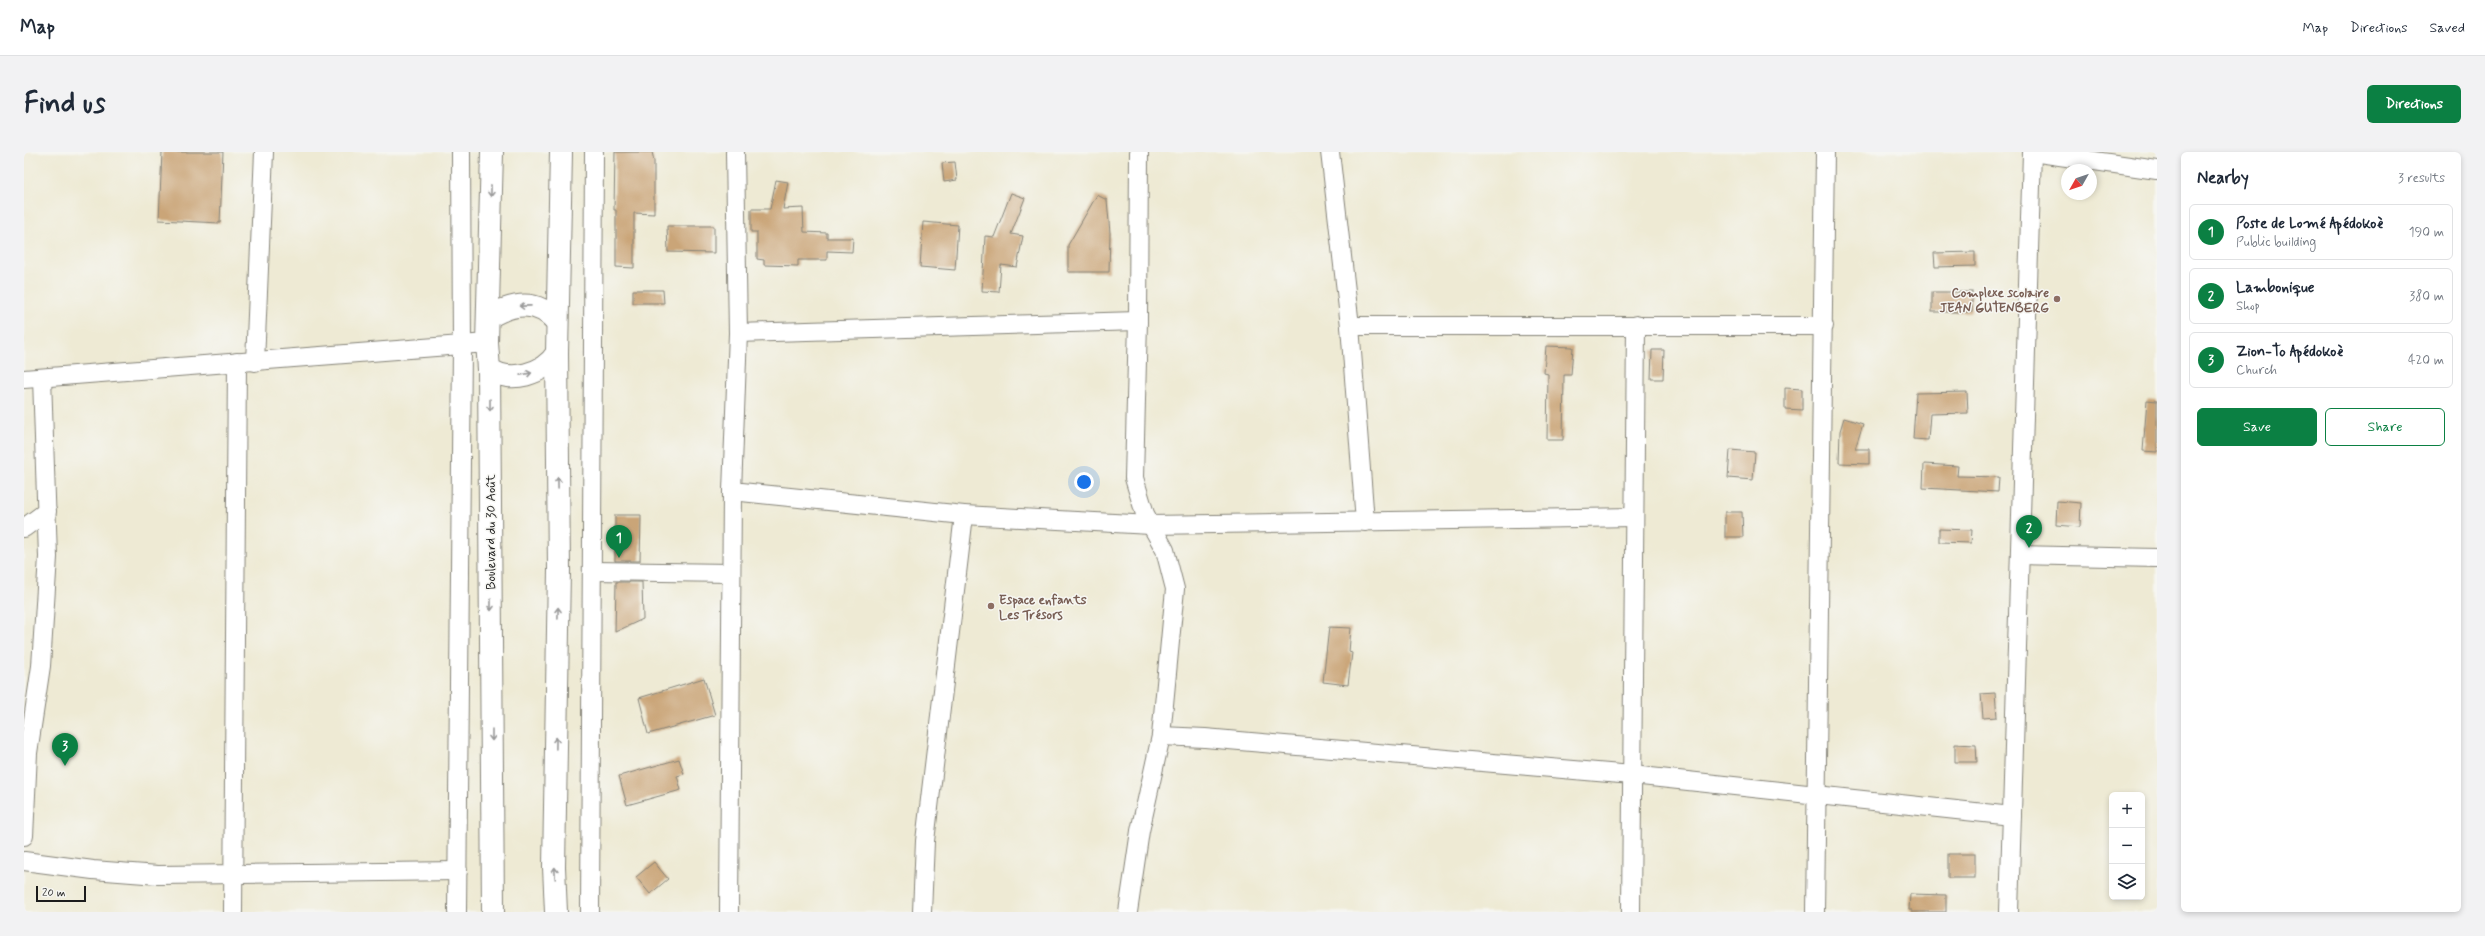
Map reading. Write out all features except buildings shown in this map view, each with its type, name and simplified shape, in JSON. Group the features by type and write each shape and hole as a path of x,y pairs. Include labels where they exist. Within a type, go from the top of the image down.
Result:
{"highway":[{"name":"Boulevard du 30 Août","path":"492,152 489,317 487,343 489,369 493,912"},
{"path":"556,912 554,867 559,570 557,322 561,152"},
{"path":"489,317 501,309 529,306 542,308 557,322"},
{"path":"489,369 497,375 528,374 544,368 557,353"}],"street":[{"path":"255,362 264,152"},
{"path":"458,912 462,345 461,152"},
{"path":"590,912 594,152"},
{"path":"729,912 732,491 738,333 735,152"},
{"path":"1128,912 1140,831 1161,736 1175,590 1165,550 1151,525 1139,498 1134,478 1138,321 1139,152"},
{"path":"1330,152 1350,326 1365,522"},
{"path":"1815,912 1824,326 1825,152"},
{"path":"2009,912 2032,152 2157,170"},
{"path":"738,333 1138,321"},
{"path":"1631,912 1636,325"},
{"path":"1350,326 1824,326"},
{"path":"24,379 487,343"},
{"path":"233,912 237,362"},
{"path":"24,836 27,736 44,640 48,557 42,378"},
{"path":"732,491 964,515 1151,525 1634,517"},
{"path":"24,528 47,511"},
{"path":"922,912 925,841 964,515"},
{"path":"2021,555 2157,558"},
{"path":"593,570 731,573"},
{"path":"1161,736 1221,739 1632,776 2012,816"},
{"path":"24,861 92,870 151,874 458,871"}],"place":[{"name":"Complexe scolaire JEAN GUTENBERG","path":"2057,299"},
{"name":"Lambonique","path":"2029,548"},
{"name":"Poste de Lomé Apédokoè","path":"619,558"},
{"name":"Espace enfants Les Trésors","path":"991,606"},
{"name":"Zion-To Apédokoè","path":"65,766"}]}
